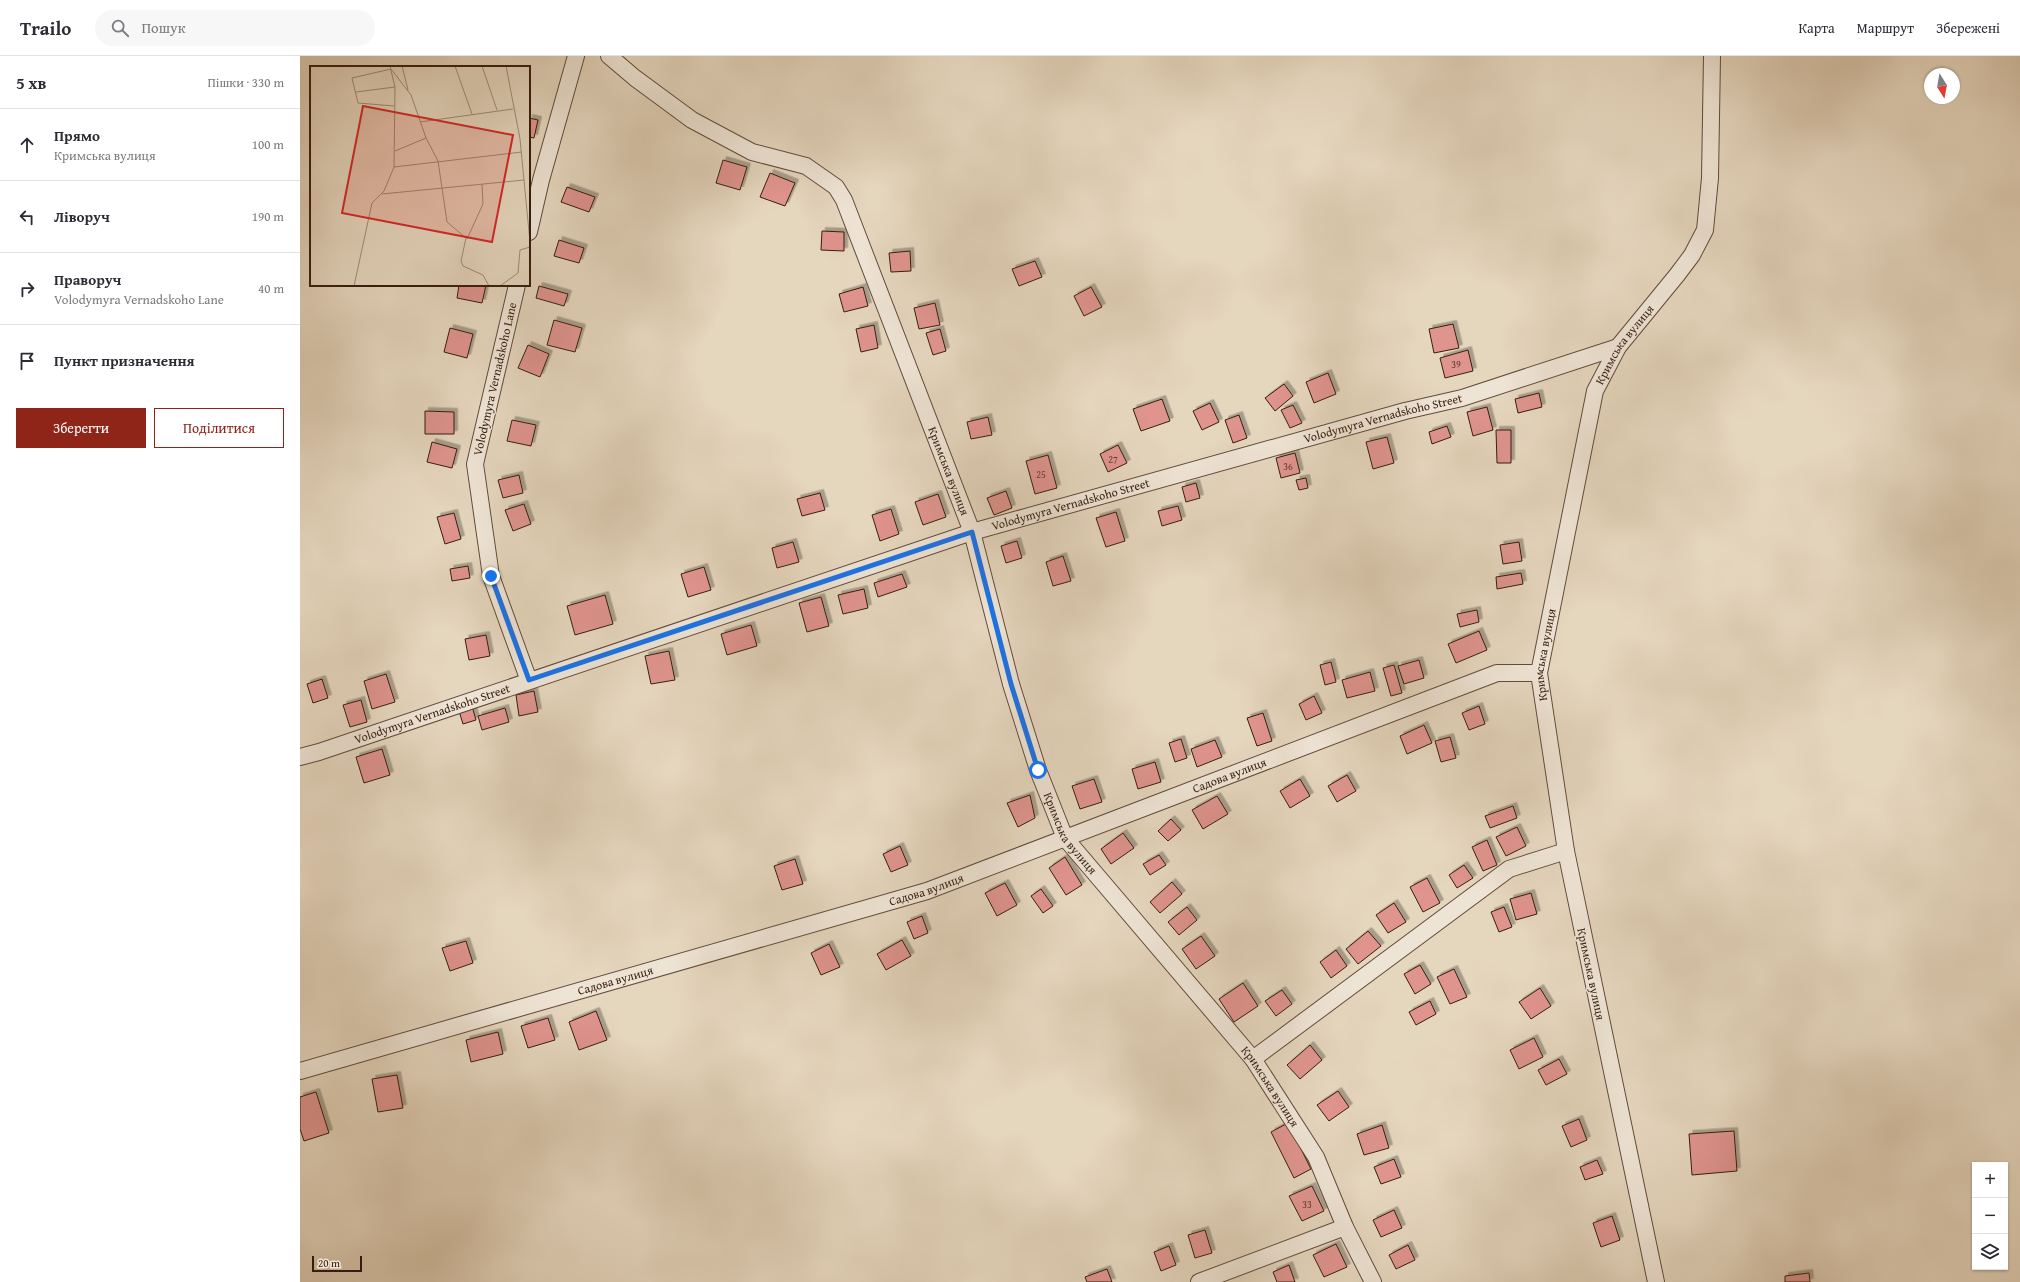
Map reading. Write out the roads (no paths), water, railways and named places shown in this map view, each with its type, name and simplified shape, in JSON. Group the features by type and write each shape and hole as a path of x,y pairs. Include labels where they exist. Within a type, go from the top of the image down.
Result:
{"street":[{"path":"530,228 541,180 576,56"},
{"name":"Кримська вулиця","path":"609,56 692,120 752,152 806,166 836,187 844,200 972,532 1011,684 1038,770 1065,838 1253,1058 1316,1157 1345,1227 1373,1282"},
{"name":"Кримська вулиця","path":"1656,1282 1566,852 1539,673 1595,391 1618,347 1692,255 1705,230 1710,178 1712,56"},
{"name":"Volodymyra Vernadskoho Lane","path":"517,286 475,464 491,576 529,680"},
{"name":"Volodymyra Vernadskoho Street","path":"300,757 972,532 1405,411 1462,398 1618,347"},
{"name":"Садова вулиця","path":"300,1071 927,891 1497,673 1539,673"},
{"path":"1253,1058 1509,869 1566,852"},
{"path":"1199,1282 1345,1227"}]}
